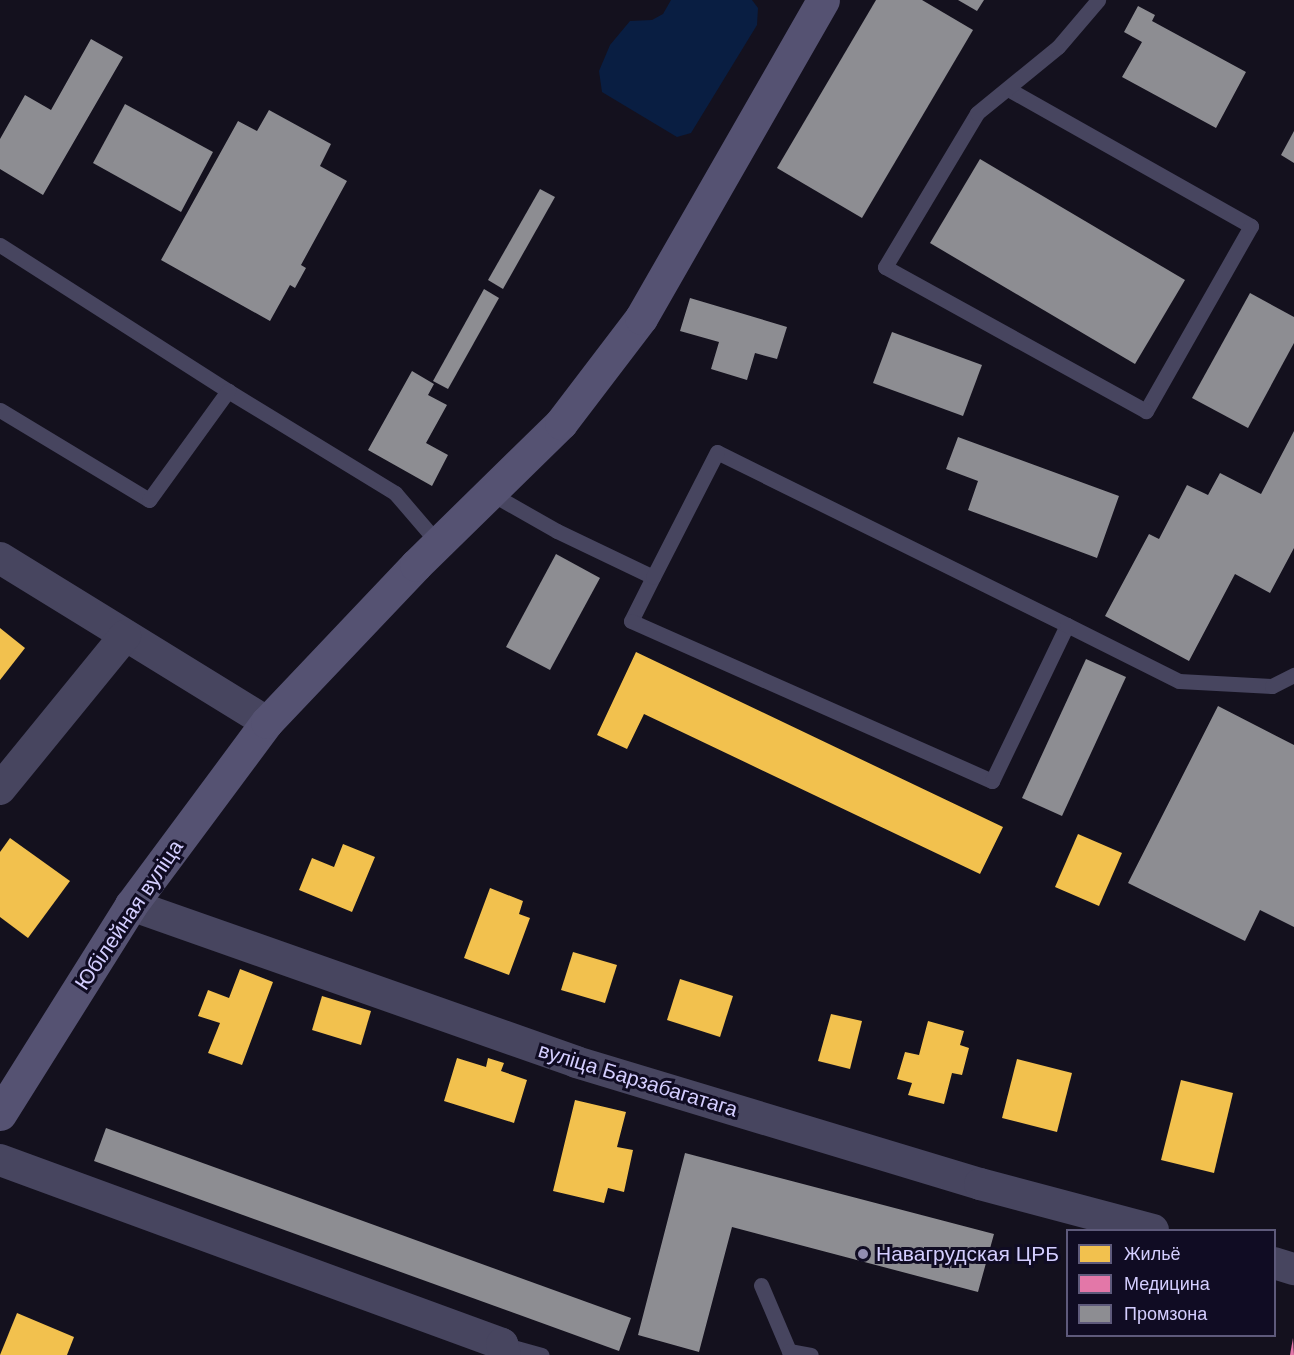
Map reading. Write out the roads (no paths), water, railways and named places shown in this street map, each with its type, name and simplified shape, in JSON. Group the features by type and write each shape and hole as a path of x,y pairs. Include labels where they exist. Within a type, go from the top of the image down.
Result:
{"street":[{"name":"Юбілейная вуліца","path":"0,1114 131,905 267,722 438,543 561,423 641,318 823,0"},
{"path":"0,558 267,722"},
{"path":"0,789 125,636"},
{"name":"вуліца Барзабагатага","path":"131,905 576,1062 980,1184 1149,1229"},
{"path":"0,1160 504,1349"},
{"path":"1276,1263 1294,1269"}],"lane":[{"path":"1008,88 1251,226 1146,411 885,267 977,113 1058,47 1098,0"},
{"path":"0,245 228,391 395,493 438,543"},
{"path":"0,410 149,500 228,391"},
{"path":"1067,625 992,781 631,621 717,452 1067,625 1179,681 1272,687 1294,675"},
{"path":"490,493 557,531 653,577"},
{"path":"761,1285 785,1353 811,1355"},
{"path":"504,1349 542,1355"}],"water":[{"path":"671,0 752,0 758,8 757,25 691,133 677,137 602,92 599,71 610,45 630,21 652,20 663,14"}],"place":[{"name":"Навагрудская ЦРБ","path":"863,1254"}]}
